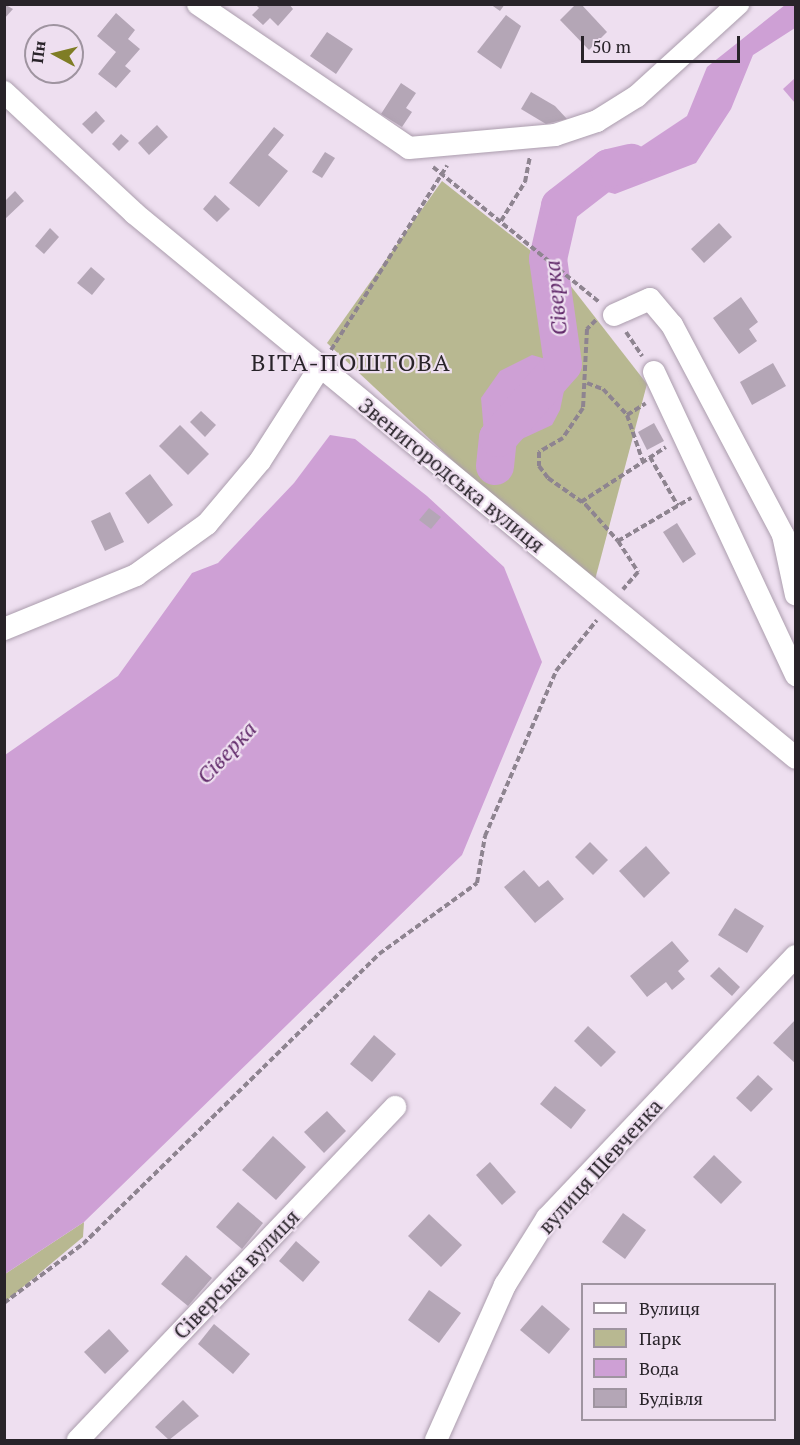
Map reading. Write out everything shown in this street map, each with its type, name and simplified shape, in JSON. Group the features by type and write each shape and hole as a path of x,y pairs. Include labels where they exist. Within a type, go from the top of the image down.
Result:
{"street":[{"path":"198,4 409,148 533,137 583,127 615,112 682,58 738,4"},
{"name":"Звенигородська вулиця","path":"4,92 134,213 795,758"},
{"path":"607,315 650,299 672,324 783,535 795,595"},
{"path":"4,629 136,575 207,524 260,462 320,367"},
{"path":"654,372 795,675"},
{"name":"вулиця Шевченка","path":"444,1437 505,1285 547,1218 795,956"},
{"name":"Сіверська вулиця","path":"78,1440 395,1107"}],"path":[{"path":"501,221 525,182 533,137"},
{"path":"320,367 444,176 453,145"},
{"path":"409,148 518,236 571,275"},
{"path":"4,1303 83,1244 378,954 477,883 485,836 556,671 638,572 618,541 581,502 548,478 539,466 539,452 563,438 583,408 586,383 583,363 587,329 607,315"},
{"path":"586,383 603,389 627,416 643,462"},
{"path":"581,502 684,436"},
{"path":"650,457 678,506"},
{"path":"618,541 708,488"}],"green space":[{"path":"442,181 563,276 647,384 592,591 327,343"},
{"path":"84,1222 83,1237 5,1302 5,1274"}],"water":[{"path":"785,5 795,5 795,28 753,55 731,109 696,163 615,194 582,185 578,170 617,149 630,154 687,116 707,67"},
{"path":"795,78 795,103 783,89"},
{"path":"532,355 563,364 566,381 560,410 552,425 513,443 484,433 481,398 500,371"},
{"path":"330,435 355,439 427,496 504,567 542,662 462,855 84,1222 5,1274 5,755 118,676 192,573 218,563 294,483"}],"building":[{"path":"4,4 13,9 4,19"},
{"path":"255,4 289,4 293,9 278,26 270,18 263,25 252,15 259,8"},
{"path":"490,4 505,4 500,11"},
{"path":"576,4 581,4 607,32 589,50 560,20"},
{"path":"116,13 135,30 128,39 140,49 125,66 131,71 116,88 98,74 116,52 97,36"},
{"path":"506,15 521,26 501,69 477,52"},
{"path":"327,32 353,49 336,74 310,56"},
{"path":"401,83 416,93 406,108 412,112 402,127 381,114"},
{"path":"531,92 555,106 567,119 546,124 521,109"},
{"path":"96,111 105,121 92,134 82,124"},
{"path":"157,125 168,137 149,155 138,143"},
{"path":"274,127 284,135 268,155 288,171 259,207 229,183"},
{"path":"121,134 129,141 119,151 112,144"},
{"path":"325,152 335,158 322,178 312,172"},
{"path":"15,191 24,201 4,220 4,202"},
{"path":"215,195 230,209 217,222 203,209"},
{"path":"719,223 732,237 704,263 691,249"},
{"path":"50,228 59,237 44,254 35,246"},
{"path":"91,267 105,279 92,295 77,283"},
{"path":"741,297 758,322 749,329 757,341 739,354 713,318"},
{"path":"773,363 786,386 752,405 740,382"},
{"path":"201,411 216,425 205,437 190,422"},
{"path":"654,423 664,441 647,450 638,432"},
{"path":"180,425 209,454 188,475 159,446"},
{"path":"150,474 173,505 148,524 125,493"},
{"path":"429,508 441,517 431,529 419,520"},
{"path":"110,512 124,542 105,551 91,521"},
{"path":"677,523 696,554 683,563 663,532"},
{"path":"590,842 608,860 593,875 575,857"},
{"path":"646,846 670,873 644,898 619,871"},
{"path":"524,870 539,887 548,880 564,899 535,923 504,887"},
{"path":"735,908 764,926 747,953 718,935"},
{"path":"672,941 689,961 678,971 685,979 672,990 666,982 647,997 630,976"},
{"path":"719,967 740,987 732,996 710,976"},
{"path":"796,1019 796,1064 773,1043"},
{"path":"588,1026 616,1052 601,1067 574,1041"},
{"path":"374,1035 396,1054 372,1082 350,1064"},
{"path":"758,1075 773,1089 751,1112 736,1098"},
{"path":"555,1086 586,1110 571,1129 540,1104"},
{"path":"327,1111 346,1131 324,1153 304,1132"},
{"path":"273,1136 306,1167 276,1200 242,1170"},
{"path":"714,1155 742,1182 721,1204 693,1177"},
{"path":"490,1162 516,1192 502,1205 476,1175"},
{"path":"238,1202 263,1223 242,1249 216,1227"},
{"path":"623,1213 646,1230 625,1259 602,1242"},
{"path":"429,1214 462,1245 441,1267 408,1236"},
{"path":"296,1241 320,1262 303,1282 279,1261"},
{"path":"186,1255 212,1278 188,1306 161,1284"},
{"path":"429,1290 461,1313 439,1343 408,1320"},
{"path":"542,1305 570,1329 549,1354 520,1330"},
{"path":"214,1324 250,1354 233,1374 198,1344"},
{"path":"109,1329 129,1351 105,1374 84,1352"},
{"path":"183,1400 199,1416 169,1440 155,1427"}],"waterway":[{"name":"Сіверка","path":"495,466 498,438 563,364 548,259 560,206 609,168 631,163"}],"district":[{"name":"ВІТА-ПОШТОВА","path":"351,363"}]}
